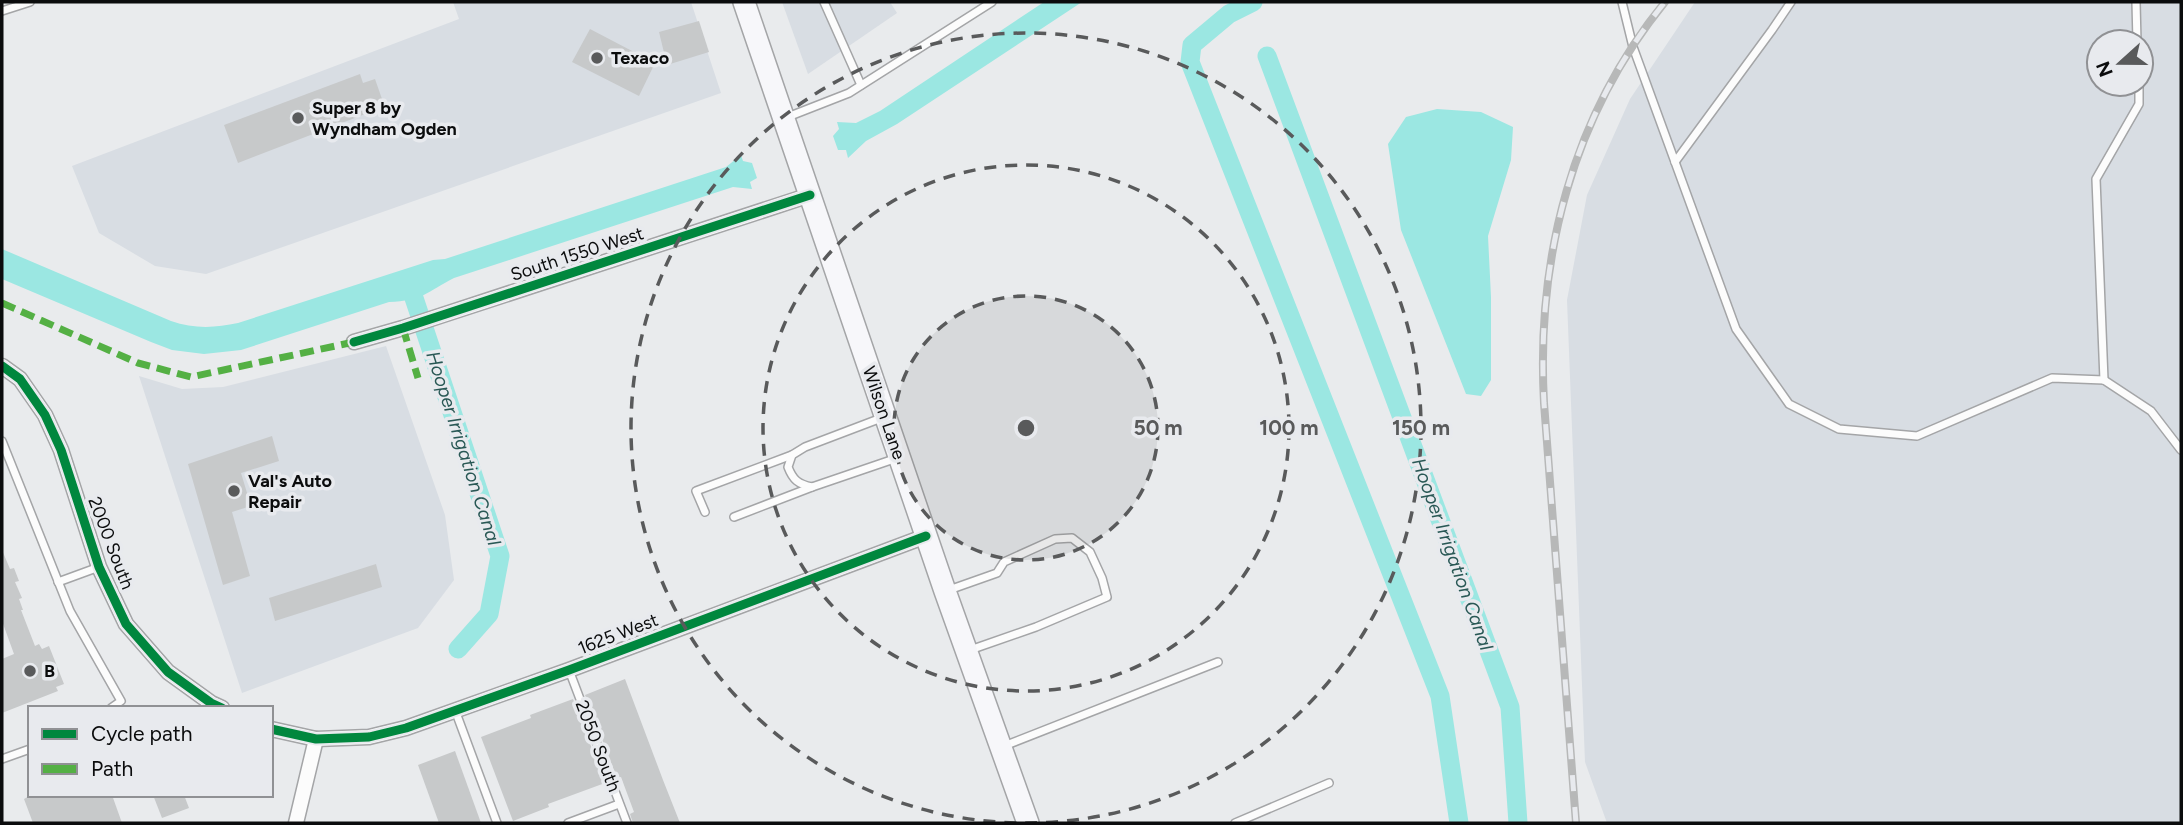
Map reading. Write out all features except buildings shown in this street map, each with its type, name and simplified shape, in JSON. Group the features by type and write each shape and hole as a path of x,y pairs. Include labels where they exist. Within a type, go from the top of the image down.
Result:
{"main road":[{"name":"Wilson Lane","path":"744,2 898,457 1028,823"}],"street":[{"name":"South 1550 West","path":"354,342 810,195"},
{"name":"2000 South","path":"2,366 20,379 45,415 61,450 99,567 126,624 168,672 218,706"},
{"name":"1625 West","path":"316,739 369,737 406,728 926,536"},
{"path":"273,729 316,739 296,823"}],"lane":[{"path":"2,11 30,2"},
{"path":"824,2 861,85"},
{"path":"784,118 849,93 992,2"},
{"path":"1622,2 1633,47 1736,329 1789,404 1839,429 1917,436 2052,378 2104,380 2151,411 2181,450"},
{"path":"1675,162 1791,2"},
{"path":"2136,2 2137,28"},
{"path":"2104,380 2096,179 2139,104 2139,98"},
{"path":"705,512 696,491 885,417"},
{"path":"2,441 70,611 121,701 114,706"},
{"path":"792,455 788,467 792,478 799,485 811,487"},
{"path":"734,517 898,457"},
{"path":"945,591 997,573 1004,562 1055,538 1072,538 1090,552 1102,578 1107,597 966,651"},
{"path":"58,582 99,567"},
{"path":"1000,747 1219,662"},
{"name":"2050 South","path":"569,670 626,823"},
{"path":"455,710 497,823"},
{"path":"2,759 28,750"},
{"path":"1235,823 1329,783"},
{"path":"568,823 619,804"}],"shaded area":[{"path":"453,2 691,2 721,93 206,274 155,266 99,233 72,166 459,19"},
{"path":"782,2 890,2 897,13 808,74"},
{"path":"1695,2 2181,2 2181,823 1607,823 1585,762 1567,300 1587,195 1630,99"},
{"path":"386,346 445,515 454,580 418,628 242,693 139,376 182,389 223,387"}],"water":[{"path":"1044,2 1082,2 897,124 866,141 848,158 846,150 838,150 833,136 839,129 837,122 856,123 880,111"},
{"path":"1437,109 1481,112 1513,127 1511,160 1488,236 1491,380 1481,396 1466,394 1401,230 1388,144 1406,117"},
{"path":"741,155 743,161 752,163 757,178 750,182 752,189 733,187 454,278 417,298 389,302 241,350 204,354 172,350 2,279 2,249 171,321 196,326 229,325 433,260 445,259 726,167"}],"waterway":[{"path":"1253,2 1229,14 1192,45 1190,62 1440,696 1459,823"},
{"name":"Hooper Irrigation Canal","path":"1267,56 1510,707 1518,823"},
{"name":"Hooper Irrigation Canal","path":"408,280 500,556 489,614 458,649"}],"railway":[{"path":"1576,823 1544,403 1546,295 1554,242 1584,141 1606,92 1633,46 1665,2"}],"marked path":[{"path":"2,303 138,363 191,377 354,342"},
{"path":"403,328 418,378"}],"cycle path":[{"path":"354,342 810,195"},
{"path":"2,366 20,379 45,415 61,450 99,567 126,624 168,672 218,706"},
{"path":"273,729 316,739 369,737 406,728 926,536"}],"place":[{"name":"Texaco","path":"597,58"},
{"name":"Super 8 by Wyndham Ogden","path":"298,118"},
{"name":"Val's Auto Repair","path":"234,491"},
{"name":"B","path":"30,671"}]}
